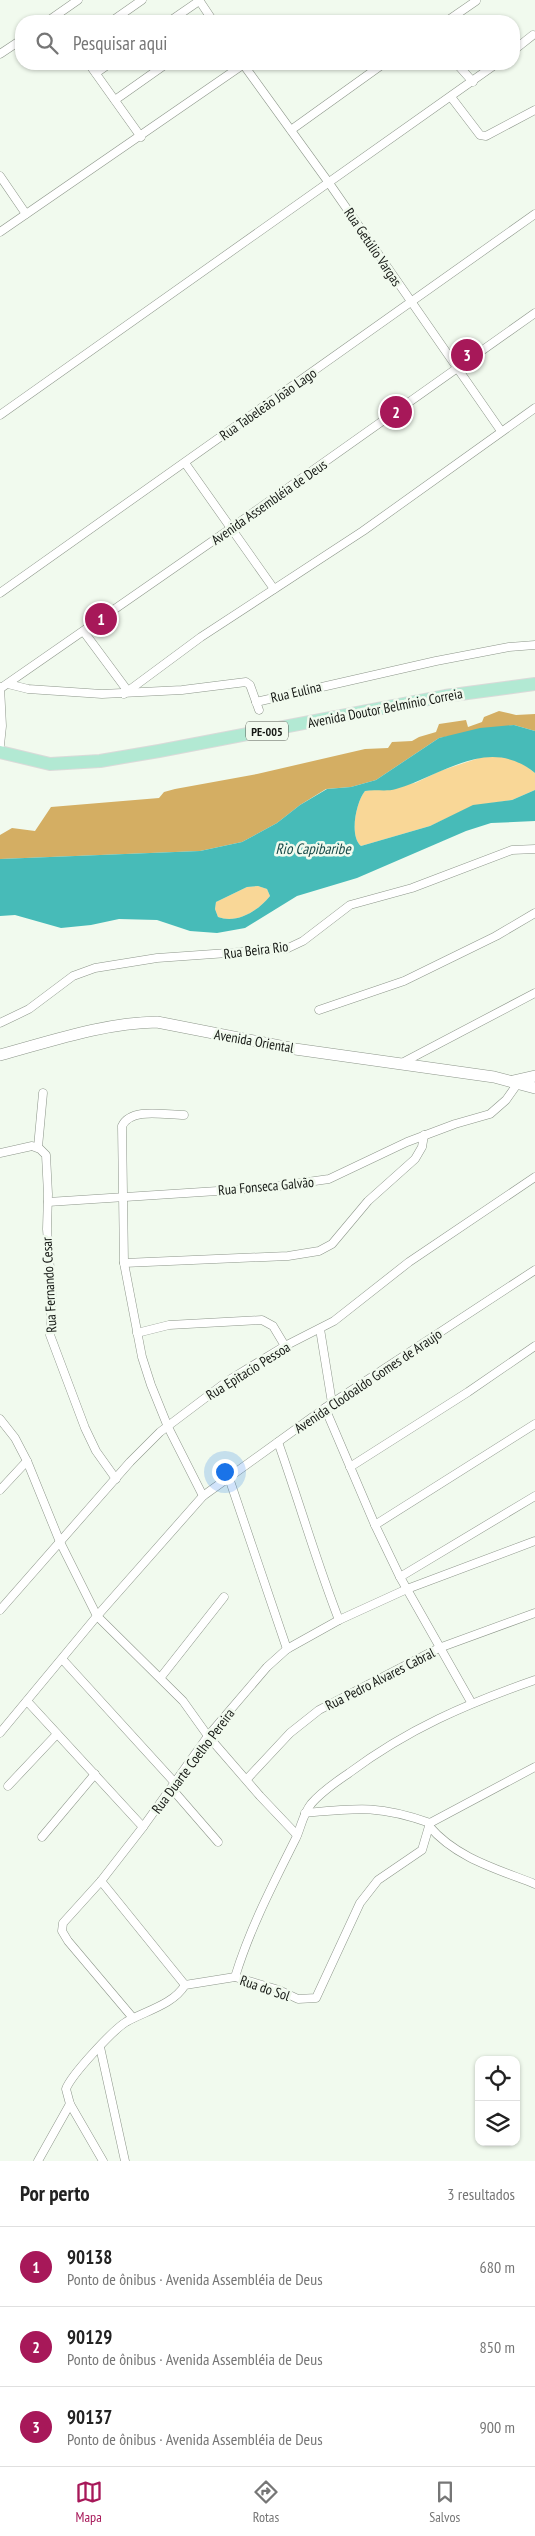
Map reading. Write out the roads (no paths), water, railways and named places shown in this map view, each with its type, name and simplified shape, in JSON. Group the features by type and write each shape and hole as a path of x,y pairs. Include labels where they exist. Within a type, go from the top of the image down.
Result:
{"main road":[{"name":"Avenida Doutor Belmínio Correia","path":"0,752 50,764 100,760 159,751 445,696 535,684"}],"street":[{"path":"61,15 78,0"},
{"path":"121,15 142,0"},
{"path":"178,15 199,0 209,15"},
{"path":"455,15 476,1"},
{"path":"520,46 533,36"},
{"path":"0,54 15,44"},
{"path":"94,70 141,137"},
{"path":"96,73 100,70"},
{"path":"115,100 158,70"},
{"path":"0,232 141,137 236,70"},
{"name":"Rua Getúlio Vargas","path":"248,70 501,431"},
{"path":"291,130 375,70"},
{"path":"462,70 473,82"},
{"path":"0,414 488,70"},
{"path":"451,96 480,135 486,136 535,110"},
{"path":"0,176 26,214"},
{"name":"Rua Tabeleão João Lago","path":"0,594 535,214"},
{"name":"Avenida Assembléia de Deus","path":"0,687 8,684 230,530 535,313"},
{"path":"84,632 125,692 274,589 363,531 535,408"},
{"path":"185,463 230,530 274,589"},
{"name":"Rua Eulina","path":"8,684 28,689 125,692 246,682 250,685 256,702 436,661 509,647 535,645"},
{"path":"0,687 0,745"},
{"path":"256,702 259,710"},
{"name":"Rua Beira Rio","path":"0,1023 29,1009 73,976 95,968 157,958 286,949 303,941 350,905 412,888 512,850 535,849"},
{"path":"319,1010 404,981 496,936 535,913"},
{"path":"400,1064 442,1040 535,993"},
{"name":"Avenida Oriental","path":"0,1055 106,1027 157,1022 295,1049 515,1082 535,1076"},
{"path":"515,1082 535,1088"},
{"name":"Rua Fonseca Galvão","path":"48,1202 124,1199 314,1183 329,1179 424,1136 490,1114 506,1100 515,1082"},
{"path":"0,1153 32,1146 38,1148 43,1093"},
{"path":"184,1115 136,1114 124,1120 122,1126 124,1263 142,1357 151,1385 168,1427 203,1496"},
{"path":"124,1263 288,1256 319,1251 332,1244 368,1201 415,1159 422,1147 424,1136"},
{"name":"Rua Fernando Cesar","path":"38,1148 43,1152 47,1162 48,1202 46,1229 52,1297 50,1335 84,1428 96,1451 116,1479"},
{"name":"Rua Epitacio Pessoa","path":"0,1610 149,1441 230,1380 285,1346 320,1330 409,1262 535,1177"},
{"name":"Avenida Clodoaldo Gomes de Araujo","path":"0,1733 63,1660 97,1616 203,1496 329,1406 535,1270"},
{"path":"137,1333 169,1325 262,1320 273,1326 285,1346"},
{"path":"320,1330 329,1406 350,1467 400,1577 471,1702"},
{"path":"350,1467 468,1392 535,1346"},
{"path":"0,1419 16,1438 60,1542 97,1616 183,1701 208,1736 298,1835"},
{"path":"375,1525 535,1424"},
{"path":"278,1442 301,1507 320,1571 339,1620"},
{"path":"0,1490 27,1461"},
{"path":"229,1478 287,1648"},
{"path":"400,1577 535,1496"},
{"name":"Rua Duarte Coelho Pereira","path":"133,2018 68,1941 62,1931 67,1918 101,1881 143,1827 208,1736 267,1667 287,1648 339,1620 407,1589 535,1541"},
{"path":"160,1677 224,1597"},
{"name":"Rua Pedro Alvares Cabral","path":"247,1779 290,1733 319,1710 439,1648 535,1613"},
{"path":"63,1660 174,1786 218,1842"},
{"path":"235,1977 243,1952 266,1897 298,1835 305,1813 320,1794 394,1741 471,1702 535,1680"},
{"path":"27,1701 143,1827"},
{"path":"8,1786 57,1734"},
{"path":"430,1825 535,1767"},
{"path":"42,1837 94,1774"},
{"path":"305,1813 364,1808 380,1809 430,1825 445,1844 465,1856 535,1884"},
{"name":"Rua do Sol","path":"185,1985 235,1977 279,1990 298,1999 316,1998 352,1920 369,1889 378,1880 422,1850 430,1825"},
{"path":"101,1881 185,1985 178,1995 133,2018 112,2034 68,2084 66,2094 70,2104 103,2161"},
{"path":"100,2047 124,2161"},
{"path":"38,2161 70,2104"}],"water":[{"name":"Rio Capibaribe","path":"514,725 535,731 535,773 518,762 500,758 483,758 466,761 396,789 365,791 359,803 355,819 357,841 361,846 430,826 473,805 512,800 535,790 535,821 491,823 466,831 357,878 297,896 245,928 217,933 190,931 157,920 119,919 91,925 61,928 15,915 0,916 0,859 200,851 242,842 277,823 300,805 327,789 351,787 376,780 439,738 480,728","holes":["258,886 267,889 270,896 247,915 232,919 218,917 215,909 216,902 247,887"]}],"place":[{"name":"90137","path":"467,355"},
{"name":"90129","path":"396,412"},
{"name":"90138","path":"101,619"}]}
